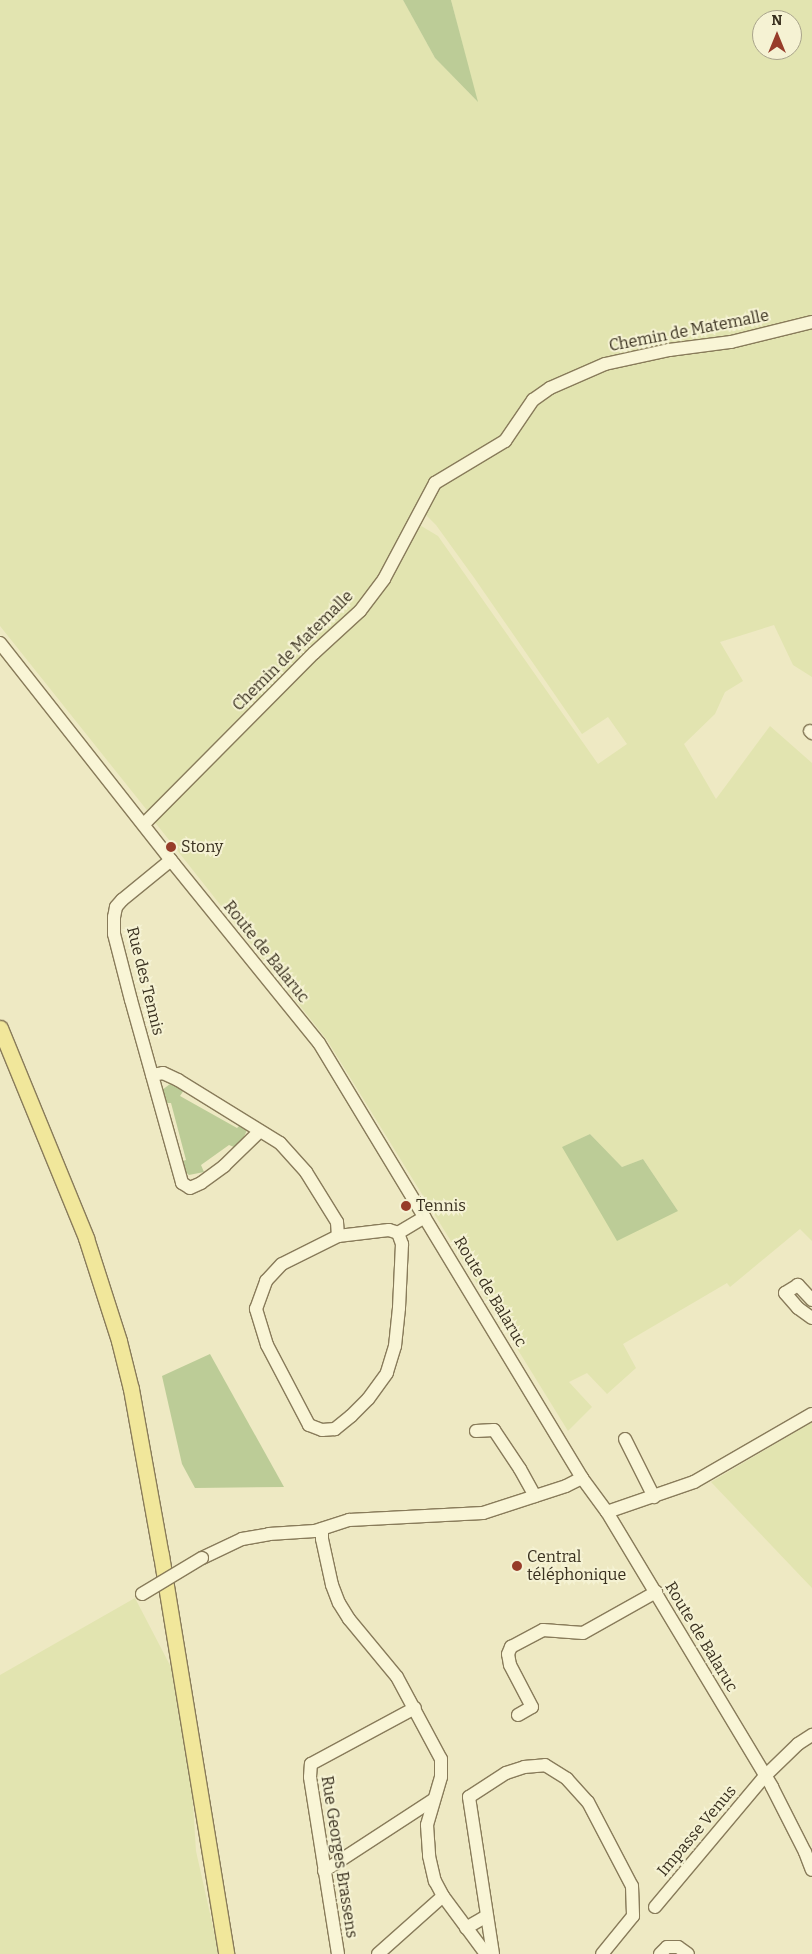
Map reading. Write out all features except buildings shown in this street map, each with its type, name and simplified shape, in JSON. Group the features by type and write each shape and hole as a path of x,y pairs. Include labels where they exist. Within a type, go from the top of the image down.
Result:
{"main road":[{"path":"0,1028 86,1238 114,1324 131,1389 161,1555 226,1954"}],"street":[{"name":"Chemin de Matemalle","path":"144,824 314,653 360,611 384,579 436,483 505,441 533,400 550,388 606,364 669,350 730,342 812,322"},
{"name":"Route de Balaruc","path":"0,643 171,860 319,1043 582,1478 607,1512 656,1592 765,1776 805,1852 812,1870"},
{"name":"Rue des Tennis","path":"171,860 116,907 114,934 182,1183 190,1188 224,1166 260,1131"},
{"path":"152,1075 163,1074 178,1080 280,1142 306,1172 337,1222 338,1236"},
{"path":"398,1233 424,1217"},
{"path":"389,1230 398,1233 402,1244 399,1308 395,1346 387,1374 368,1399 335,1429 322,1430 309,1425 267,1345 256,1309 266,1281 282,1264 338,1236 389,1230"},
{"path":"812,1300 798,1285 785,1293 798,1308 812,1318"},
{"path":"607,1512 694,1482 812,1414"},
{"path":"476,1431 494,1430 520,1469 534,1496"},
{"path":"625,1439 654,1497"},
{"path":"142,1594 202,1558 242,1539 269,1534 322,1529 348,1520 483,1513 582,1478"},
{"path":"322,1529 322,1539 332,1585 339,1603 349,1619 397,1677 441,1758 441,1777 427,1825 427,1836 435,1881 443,1896 486,1954"},
{"path":"518,1715 532,1707 510,1665 508,1654 512,1647 543,1630 583,1633 656,1592"},
{"name":"Rue Georges Brassens","path":"338,1954 310,1777 311,1764 415,1708"},
{"name":"Impasse Venus","path":"654,1907 765,1776 798,1744 812,1734"},
{"path":"493,1954 469,1797 506,1772 524,1767 545,1765 567,1779 588,1802 632,1886 633,1916 602,1954"},
{"path":"324,1871 434,1800"},
{"name":"Rue Georges Brassens","path":"378,1954 443,1896"},
{"path":"466,1928 487,1916"},
{"path":"660,1954 667,1947 678,1948 688,1954"}],"green space":[{"path":"0,0 403,0 435,58 477,101 451,0 812,0 812,317 553,382 502,437 432,480 381,577 356,609 150,814 0,626"},
{"path":"403,0 451,0 478,102 435,58"},
{"path":"812,325 812,677 793,665 774,625 720,642 743,681 725,692 715,714 684,744 716,799 770,726 812,763 812,1241 800,1229 730,1287 727,1283 623,1344 636,1368 607,1394 587,1373 569,1382 592,1407 568,1431 327,1040 154,821 362,614 418,524 438,536 598,764 627,744 608,717 582,734 475,579 436,525 424,513 438,485 484,456 528,410 552,391 606,367","holes":["590,1134 622,1167 643,1159 678,1211 563,1147"]},
{"path":"170,1084 184,1090 180,1096 237,1128 242,1123 247,1130 242,1141 234,1147 229,1145 201,1165 204,1172 189,1175 182,1169 179,1162 186,1160 171,1103 164,1103 162,1090"},
{"path":"590,1134 622,1167 643,1159 678,1211 617,1241 562,1147"},
{"path":"210,1354 284,1487 195,1488 182,1464 162,1376"},
{"path":"812,1422 812,1588 711,1482"},
{"path":"135,1598 186,1696 196,1851 219,1954 0,1954 0,1675"}],"place":[{"name":"Stony","path":"171,847"},
{"name":"Tennis","path":"406,1206"},
{"name":"Central téléphonique","path":"517,1566"}]}
